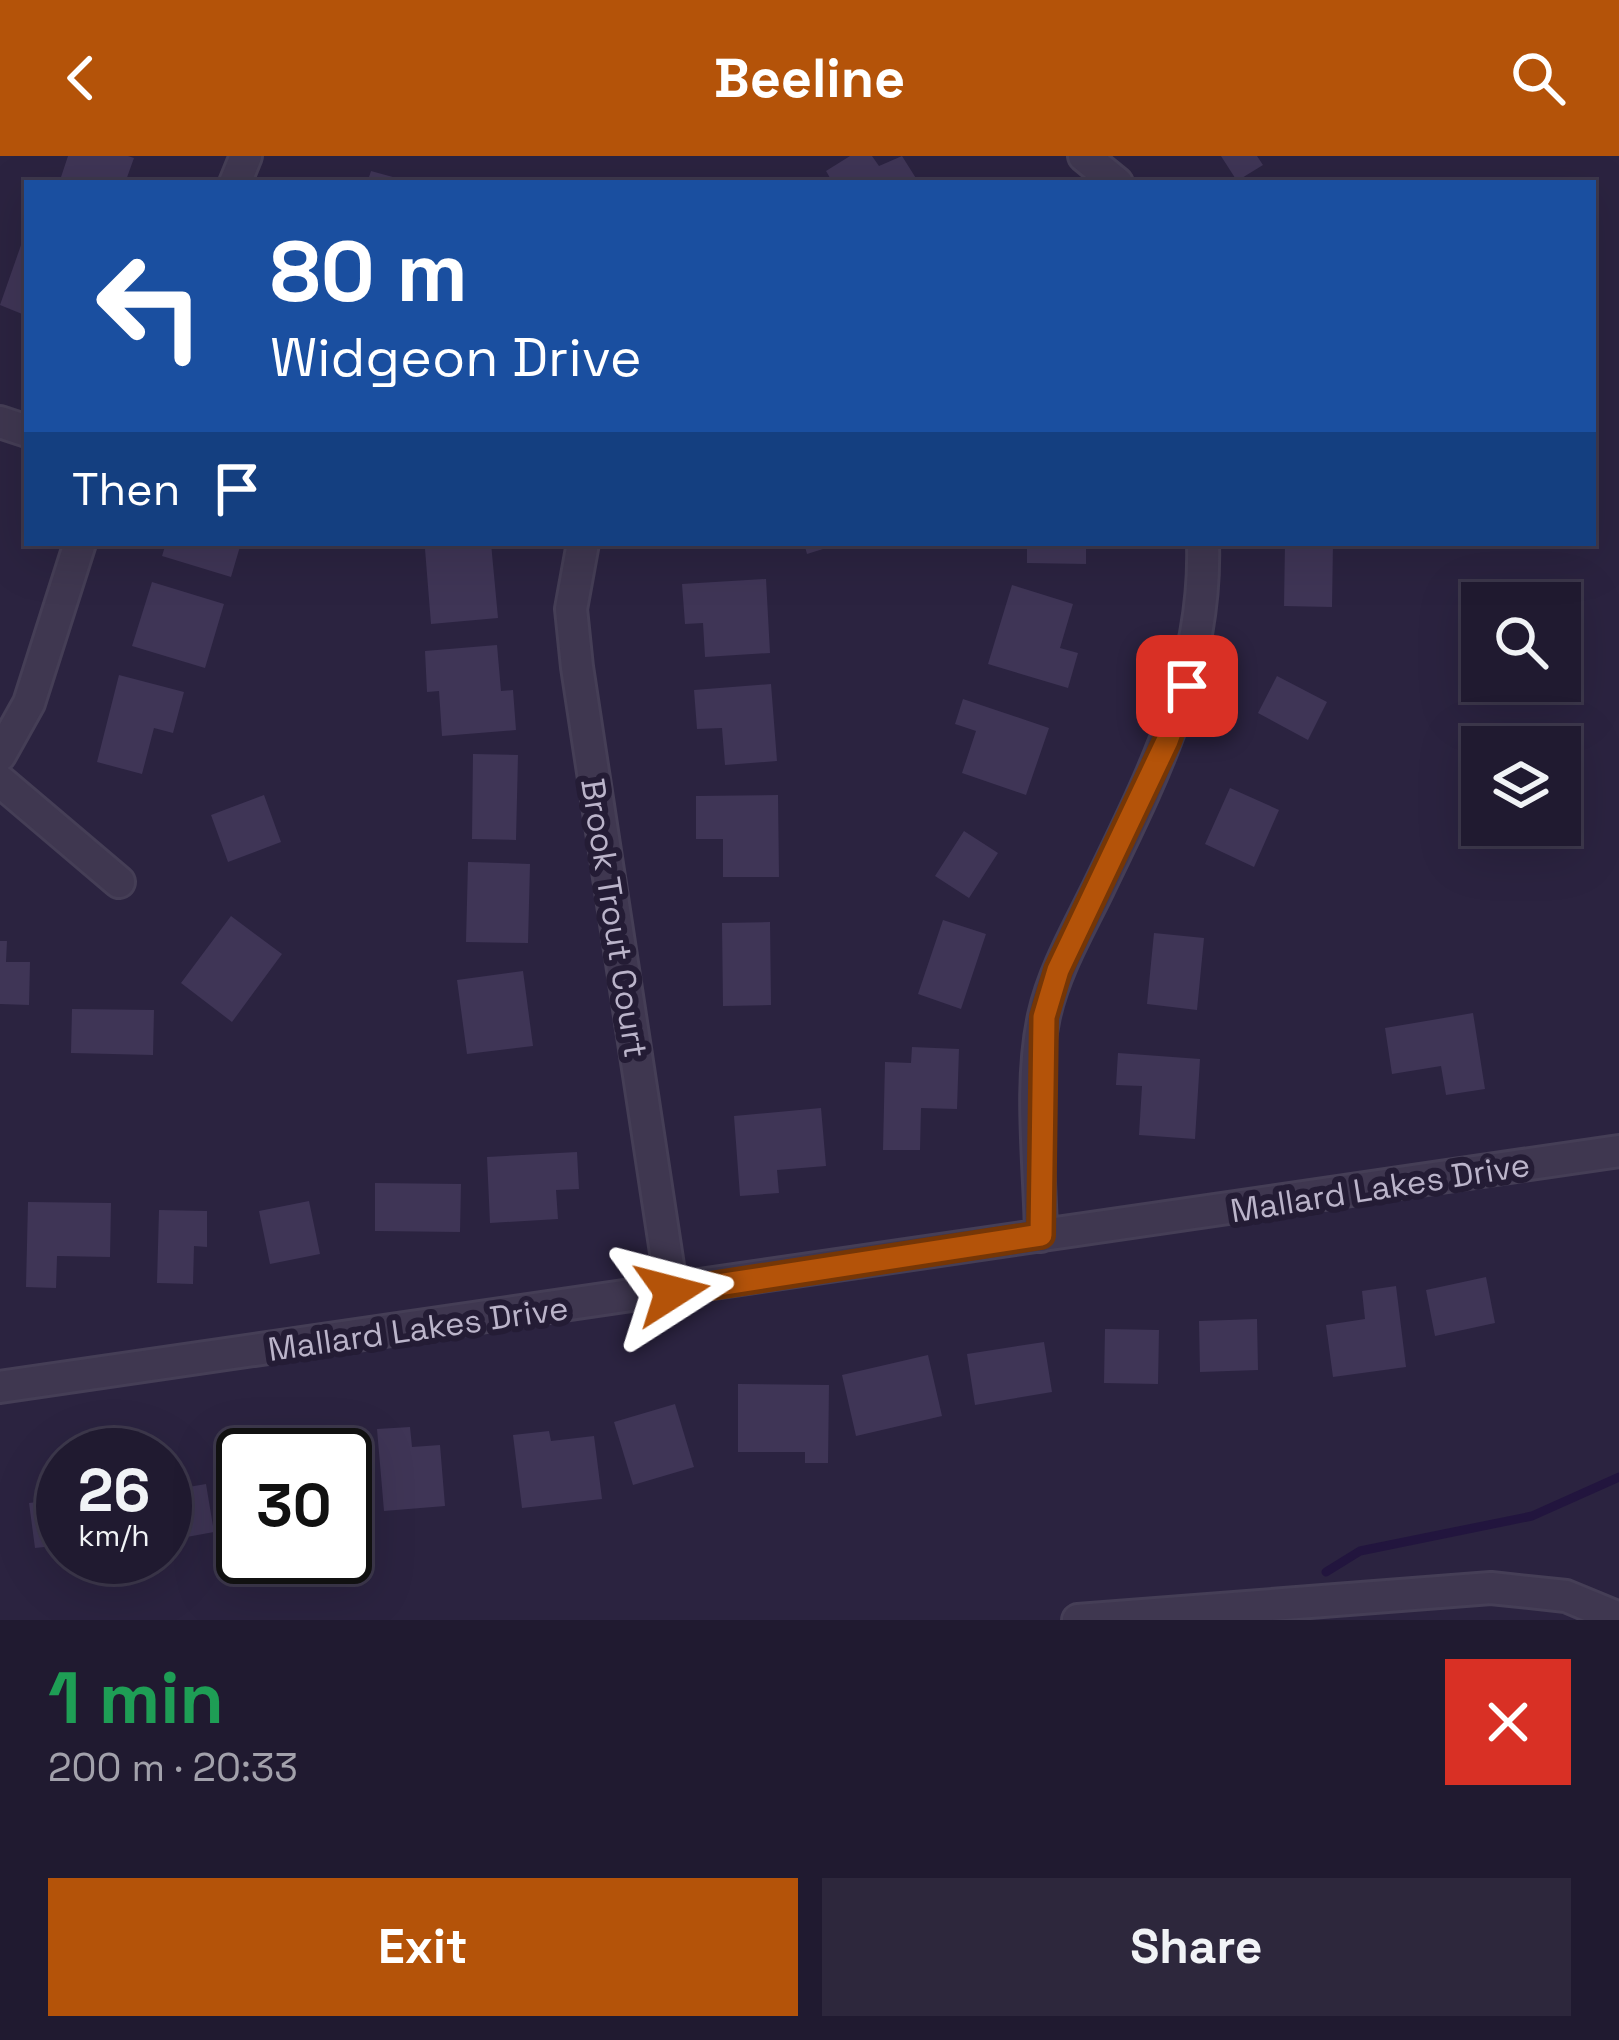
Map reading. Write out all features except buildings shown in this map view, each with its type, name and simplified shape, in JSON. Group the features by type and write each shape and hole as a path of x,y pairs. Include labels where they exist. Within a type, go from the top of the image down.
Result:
{"street":[{"path":"1084,156 1113,180"},
{"path":"0,755 29,703 79,546"},
{"name":"Brook Trout Court","path":"582,546 571,609 672,1292"},
{"path":"1041,1235 1044,1017 1058,970 1167,741 1187,686 1199,639 1203,546"},
{"path":"0,782 119,882"},
{"name":"Mallard Lakes Drive","path":"0,1387 1619,1151"},
{"path":"1078,1620 1491,1588 1566,1596 1619,1618"}],"waterway":[{"path":"1326,1572 1360,1551 1532,1516 1619,1477"}],"route":[{"path":"672,1292 1041,1235 1044,1017 1058,970 1167,741 1187,686"}]}
